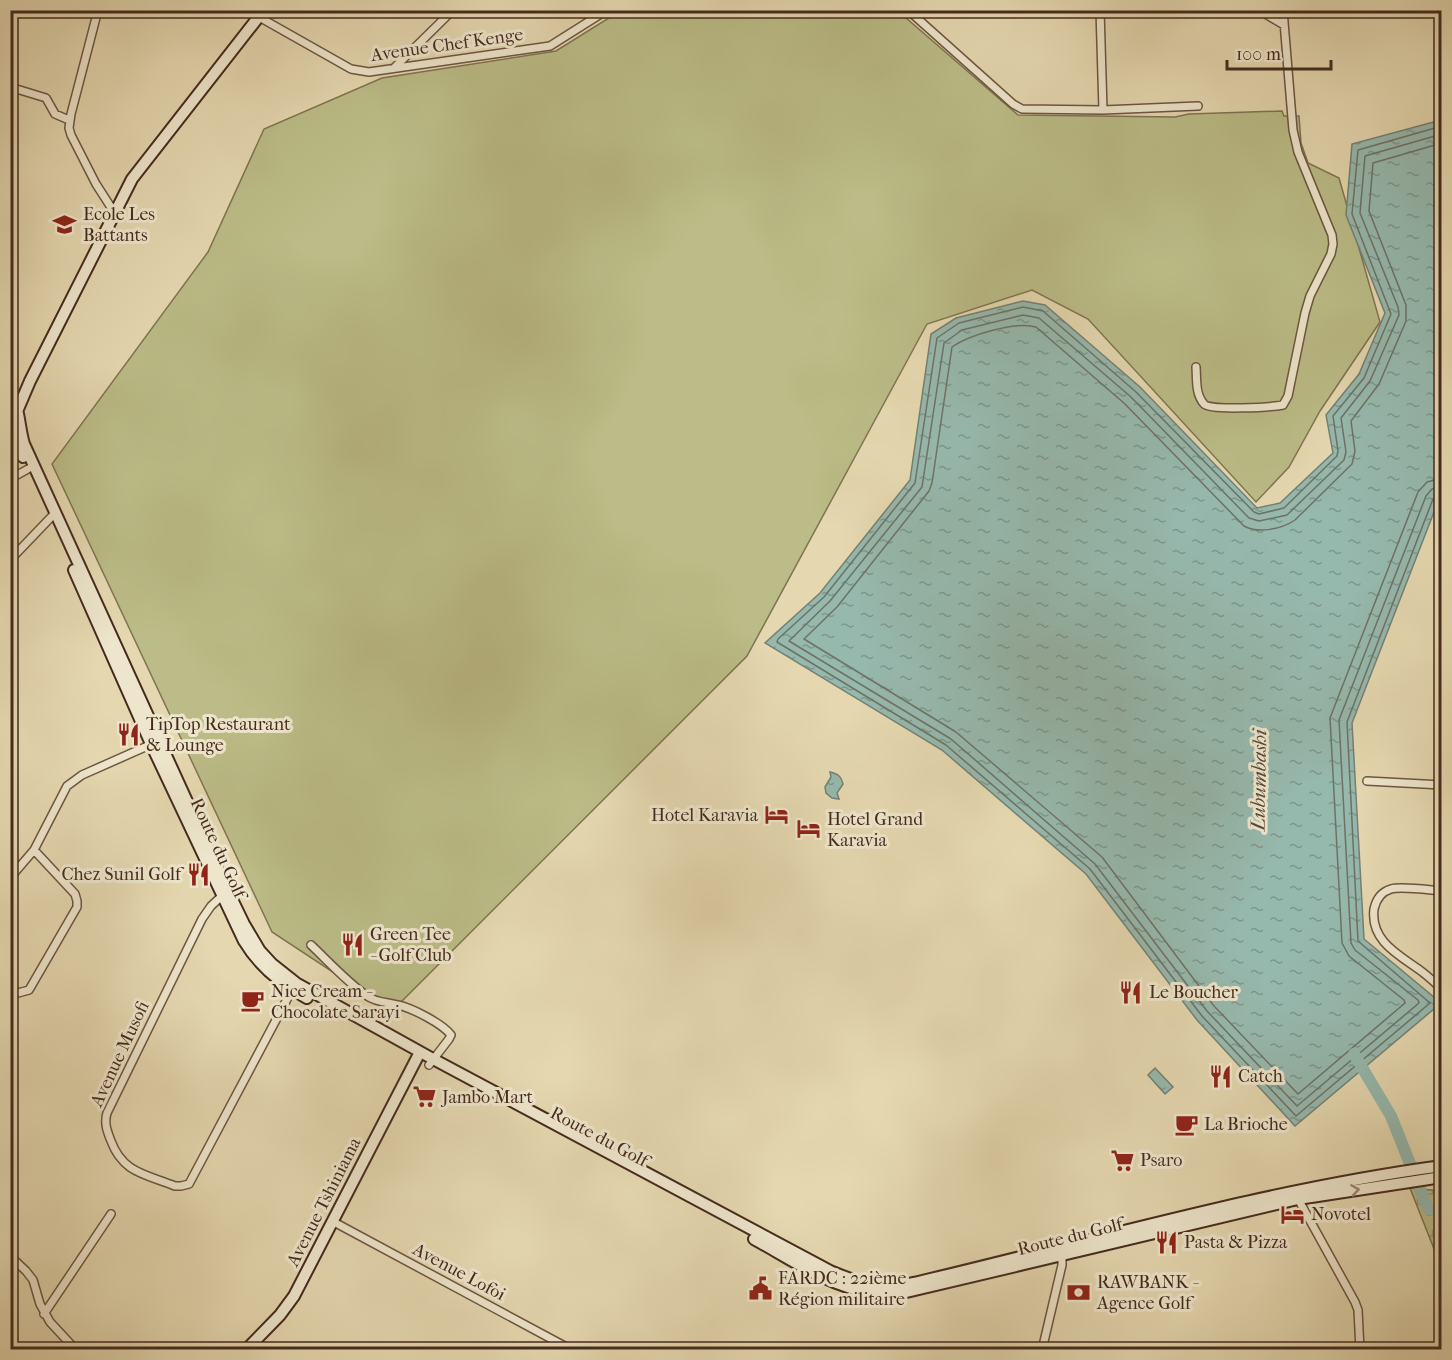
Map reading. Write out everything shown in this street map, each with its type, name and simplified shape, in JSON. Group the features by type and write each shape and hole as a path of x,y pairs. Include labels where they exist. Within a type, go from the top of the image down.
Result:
{"main road":[{"path":"15,414 114,212 136,174 261,14"},
{"path":"10,387 30,381"},
{"path":"10,393 16,400 15,414 24,444 53,515"},
{"name":"Route du Golf","path":"10,431 53,515 249,948 266,969 418,1055 826,1278 860,1292 879,1295 908,1293 1103,1240 1296,1195 1409,1176 1442,1177"},
{"name":"Avenue Tshiniama","path":"246,1350 280,1315 294,1296 418,1055"},
{"path":"1409,1176 1442,1166"}],"street":[{"path":"98,10 69,120 71,135 96,184 114,212"},
{"path":"395,68 453,10"},
{"name":"Avenue Chef Kenge","path":"261,14 351,69 369,72 550,46 607,10"},
{"path":"908,10 1019,108 1103,110 1198,106"},
{"path":"1100,10 1103,110"},
{"path":"1259,10 1284,25"},
{"path":"1196,368 1197,388 1205,406 1222,409 1283,405 1288,396 1308,304 1331,254 1332,235 1301,161 1293,130 1283,10"},
{"path":"10,87 46,98 55,114 69,120"},
{"path":"10,479 28,469"},
{"path":"10,560 53,515"},
{"path":"1439,650 1442,668"},
{"path":"10,878 34,850 67,786 82,775 156,742"},
{"path":"1367,781 1442,785"},
{"path":"10,988 18,993 29,990 78,904 75,894 34,850"},
{"path":"1442,891 1391,889 1376,901 1374,913 1377,933 1387,946 1403,960 1422,971 1442,989"},
{"name":"Avenue Musofi","path":"225,892 202,919 109,1108 105,1126 121,1161 131,1169 174,1185 189,1184 294,986"},
{"path":"1442,913 1442,938"},
{"path":"311,945 366,995 380,1002 405,1007 449,1032 451,1035 449,1039 431,1062"},
{"path":"1296,1195 1355,1302 1358,1310 1360,1350"},
{"path":"44,1314 111,1214"},
{"name":"Avenue Lofoi","path":"332,1221 572,1350"},
{"path":"1042,1350 1062,1251"},
{"path":"10,1256 33,1280 44,1314 76,1350"}],"green space":[{"path":"620,11 898,11 1018,115 1175,117 1189,114 1282,111 1284,116 1299,116 1301,143 1308,163 1339,178 1380,322 1320,411 1289,467 1256,502 1088,319 1032,290 927,324 747,656 392,1011 272,932 52,464 208,252 264,129 382,78 556,51"},
{"path":"1410,1188 1441,1191 1441,1279 1438,1259"}],"water":[{"path":"1441,120 1441,494 1352,723 1364,939 1441,1003 1295,1126 1197,1020 1086,874 942,750 765,643 820,593 910,480 931,334 956,318 1023,301 1045,305 1140,387 1257,508 1280,503 1333,453 1326,415 1359,374 1385,313 1346,215 1352,144"},
{"path":"830,772 839,776 843,784 837,793 839,799 832,798 826,793 825,787 831,777"},
{"path":"1155,1068 1173,1087 1165,1094 1148,1075"}],"waterway":[{"name":"Lubumbashi","path":"1354,1054 1391,1116 1428,1209 1442,1211"}],"place":[{"name":"Ecole Les Battants","path":"65,224"},
{"name":"TipTop Restaurant & Lounge","path":"128,734"},
{"name":"Hotel Karavia","path":"776,815"},
{"name":"Hotel Grand Karavia","path":"809,829"},
{"name":"Chez Sunil Golf","path":"199,874"},
{"name":"Green Tee - Golf Club","path":"352,944"},
{"name":"Le Boucher","path":"1131,992"},
{"name":"Nice Cream - Chocolate Sarayi","path":"253,1001"},
{"name":"Catch","path":"1220,1076"},
{"name":"Jambo Mart","path":"424,1097"},
{"name":"La Brioche","path":"1186,1124"},
{"name":"Psaro","path":"1122,1160"},
{"name":"Novotel","path":"1293,1214"},
{"name":"Pasta & Pizza","path":"1166,1242"},
{"name":"FARDC : 22ième Région militaire","path":"760,1288"},
{"name":"RAWBANK - Agence Golf","path":"1079,1292"}]}
